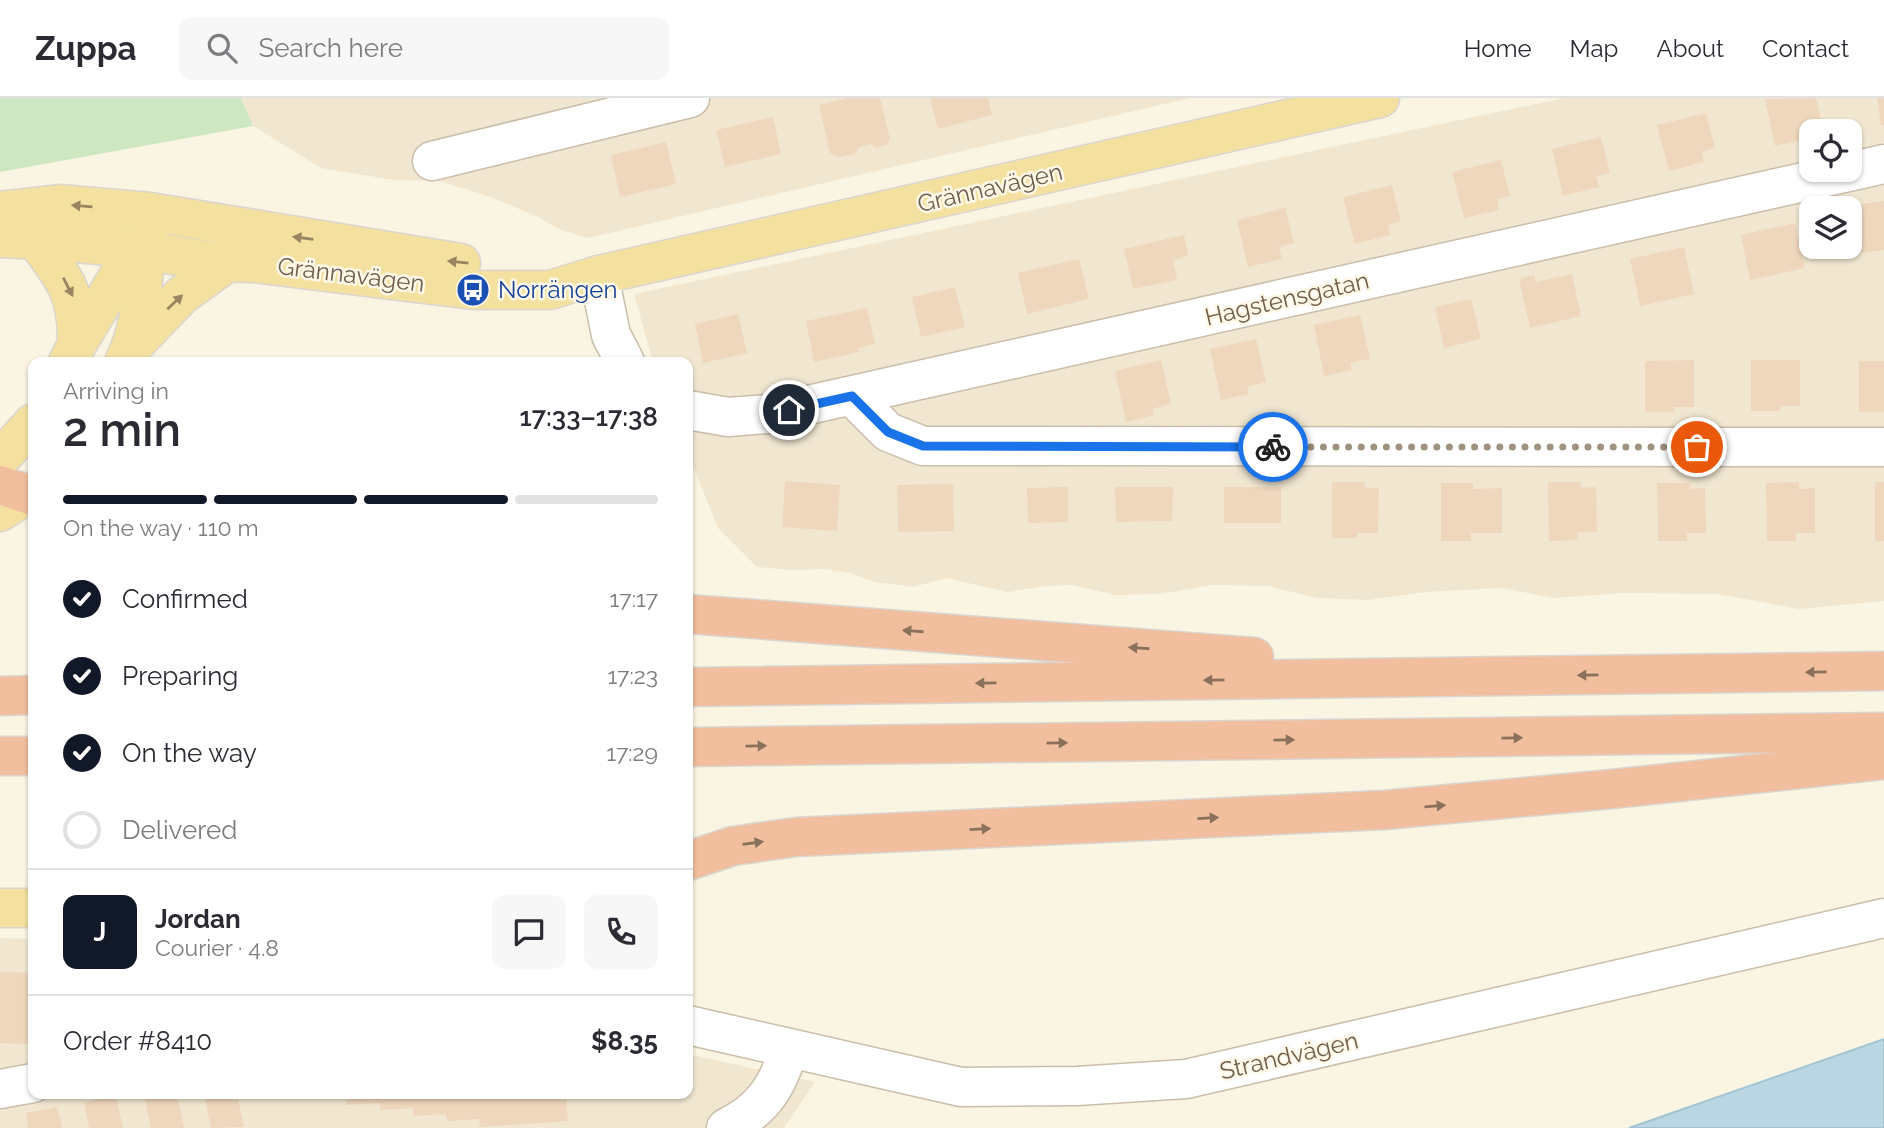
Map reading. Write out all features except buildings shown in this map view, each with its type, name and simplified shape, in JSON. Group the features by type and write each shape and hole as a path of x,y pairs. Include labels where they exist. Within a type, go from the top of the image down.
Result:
{"highway":[{"path":"693,614 1501,676"},
{"path":"693,687 1884,671"},
{"path":"0,696 28,695"},
{"path":"693,747 1884,732"},
{"path":"0,756 28,756"},
{"path":"693,859 733,846 796,837 1384,810 1599,791 1884,760"}],"main road":[{"name":"Grännavägen","path":"18,239 145,251 225,264 254,263 473,290 550,290 599,275 1380,98"},
{"name":"Grännavägen","path":"0,211 60,204 150,212 457,263 556,266 599,275"},
{"path":"128,355 144,278 150,212"},
{"path":"18,239 68,285 74,299 77,318 72,353"},
{"path":"72,353 121,271 145,251"},
{"path":"128,355 182,295 225,264"},
{"path":"0,459 28,428"},
{"path":"0,908 28,908"}],"street":[{"path":"432,161 595,109 690,98"},
{"name":"Hagstensgatan","path":"693,411 728,417 768,414 1884,164"},
{"path":"599,275 611,335 622,357"},
{"path":"852,396 888,432 923,446 1884,447"},
{"name":"Strandvägen","path":"693,1026 961,1087 1077,1086 1186,1079 1884,918"},
{"path":"726,1128 754,1110 770,1094 778,1082 789,1048"},
{"path":"0,1089 28,1084"}],"shaded area":[{"path":"241,98 1190,98 588,238 561,230 536,216 488,196 439,181 394,180 321,168 253,126"},
{"path":"1564,98 1884,98 1884,601 1799,609 1718,594 1625,593 1553,598 1502,588 1426,592 1368,600 1317,598 1268,586 1213,585 1159,594 1114,595 1073,585 1008,592 946,578 913,587 875,582 850,573 825,569 757,567 718,528 693,466 693,357 652,357 634,294"},
{"path":"0,938 28,939 28,1099 693,1099 693,1055 815,1082 784,1128 0,1128"}],"green space":[{"path":"0,98 241,98 253,126 0,172"}],"water":[{"path":"1884,1039 1884,1128 1629,1128"}],"way so far":[{"path":"1273,447 1697,447"}],"place":[{"name":"Norrängen","path":"473,290"}],"route":[{"path":"789,410 852,396 888,432 923,446 1273,447"}]}
